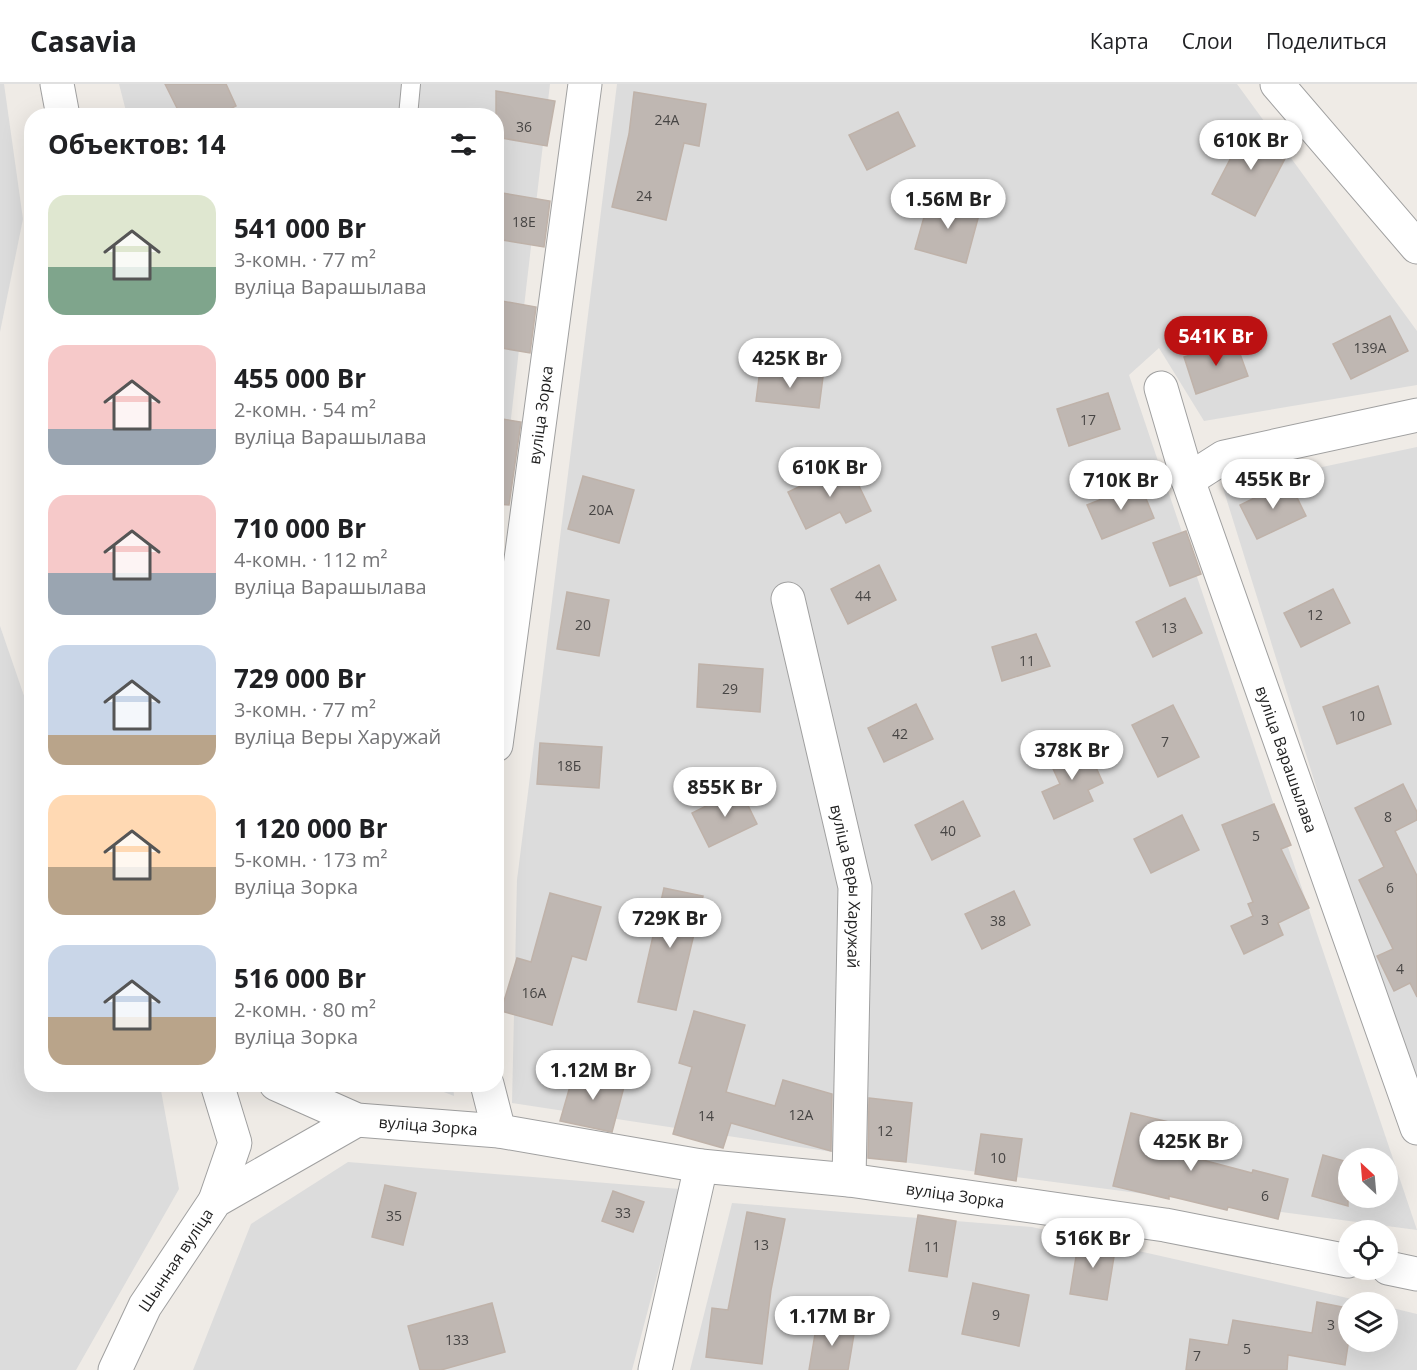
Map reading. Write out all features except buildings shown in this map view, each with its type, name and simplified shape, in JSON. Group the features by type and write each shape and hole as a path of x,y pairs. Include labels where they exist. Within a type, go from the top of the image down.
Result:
{"street":[{"path":"57,84 62,108"},
{"name":"вуліца Зорка","path":"504,686 585,84"},
{"path":"1277,84 1417,247"},
{"name":"вуліца Варашылава","path":"1161,388 1188,480 1417,1128"},
{"path":"1188,480 1224,457 1417,415"},
{"name":"вуліца Веры Харужай","path":"788,599 855,887 849,1179"},
{"path":"215,1201 235,1143 219,1092"},
{"path":"294,1092 357,1120"},
{"name":"вуліца Зорка","path":"489,1092 499,1131"},
{"name":"вуліца Зорка","path":"357,1120 499,1131 701,1166 849,1179 1165,1225 1338,1258"},
{"name":"Шынная вуліца","path":"115,1370 145,1306 215,1201 357,1120"},
{"path":"656,1370 701,1166"},
{"path":"1398,1270 1417,1274"}],"lane":[{"path":"409,108 411,84"}],"shaded area":[{"path":"0,84 4,84 23,219 0,332"},
{"path":"119,84 550,84 504,478 504,108 125,108"},
{"path":"617,84 1237,84 1417,331 1417,385 1204,421 1159,348 1129,375 1389,1148 1338,1148 1338,1208 1398,1208 1398,1174 1417,1230 1398,1227 1398,1220 1341,1220 872,1158 512,1103 517,880"},
{"path":"1417,447 1417,1110 1223,488"},
{"path":"0,626 24,696 24,1092 161,1092 179,1189 76,1370 0,1370"},
{"path":"348,1162 680,1189 632,1370 193,1370 251,1224"},
{"path":"732,1203 1032,1227 1338,1296 1338,1352 1398,1352 1398,1309 1417,1314 1417,1370 690,1370"}]}
